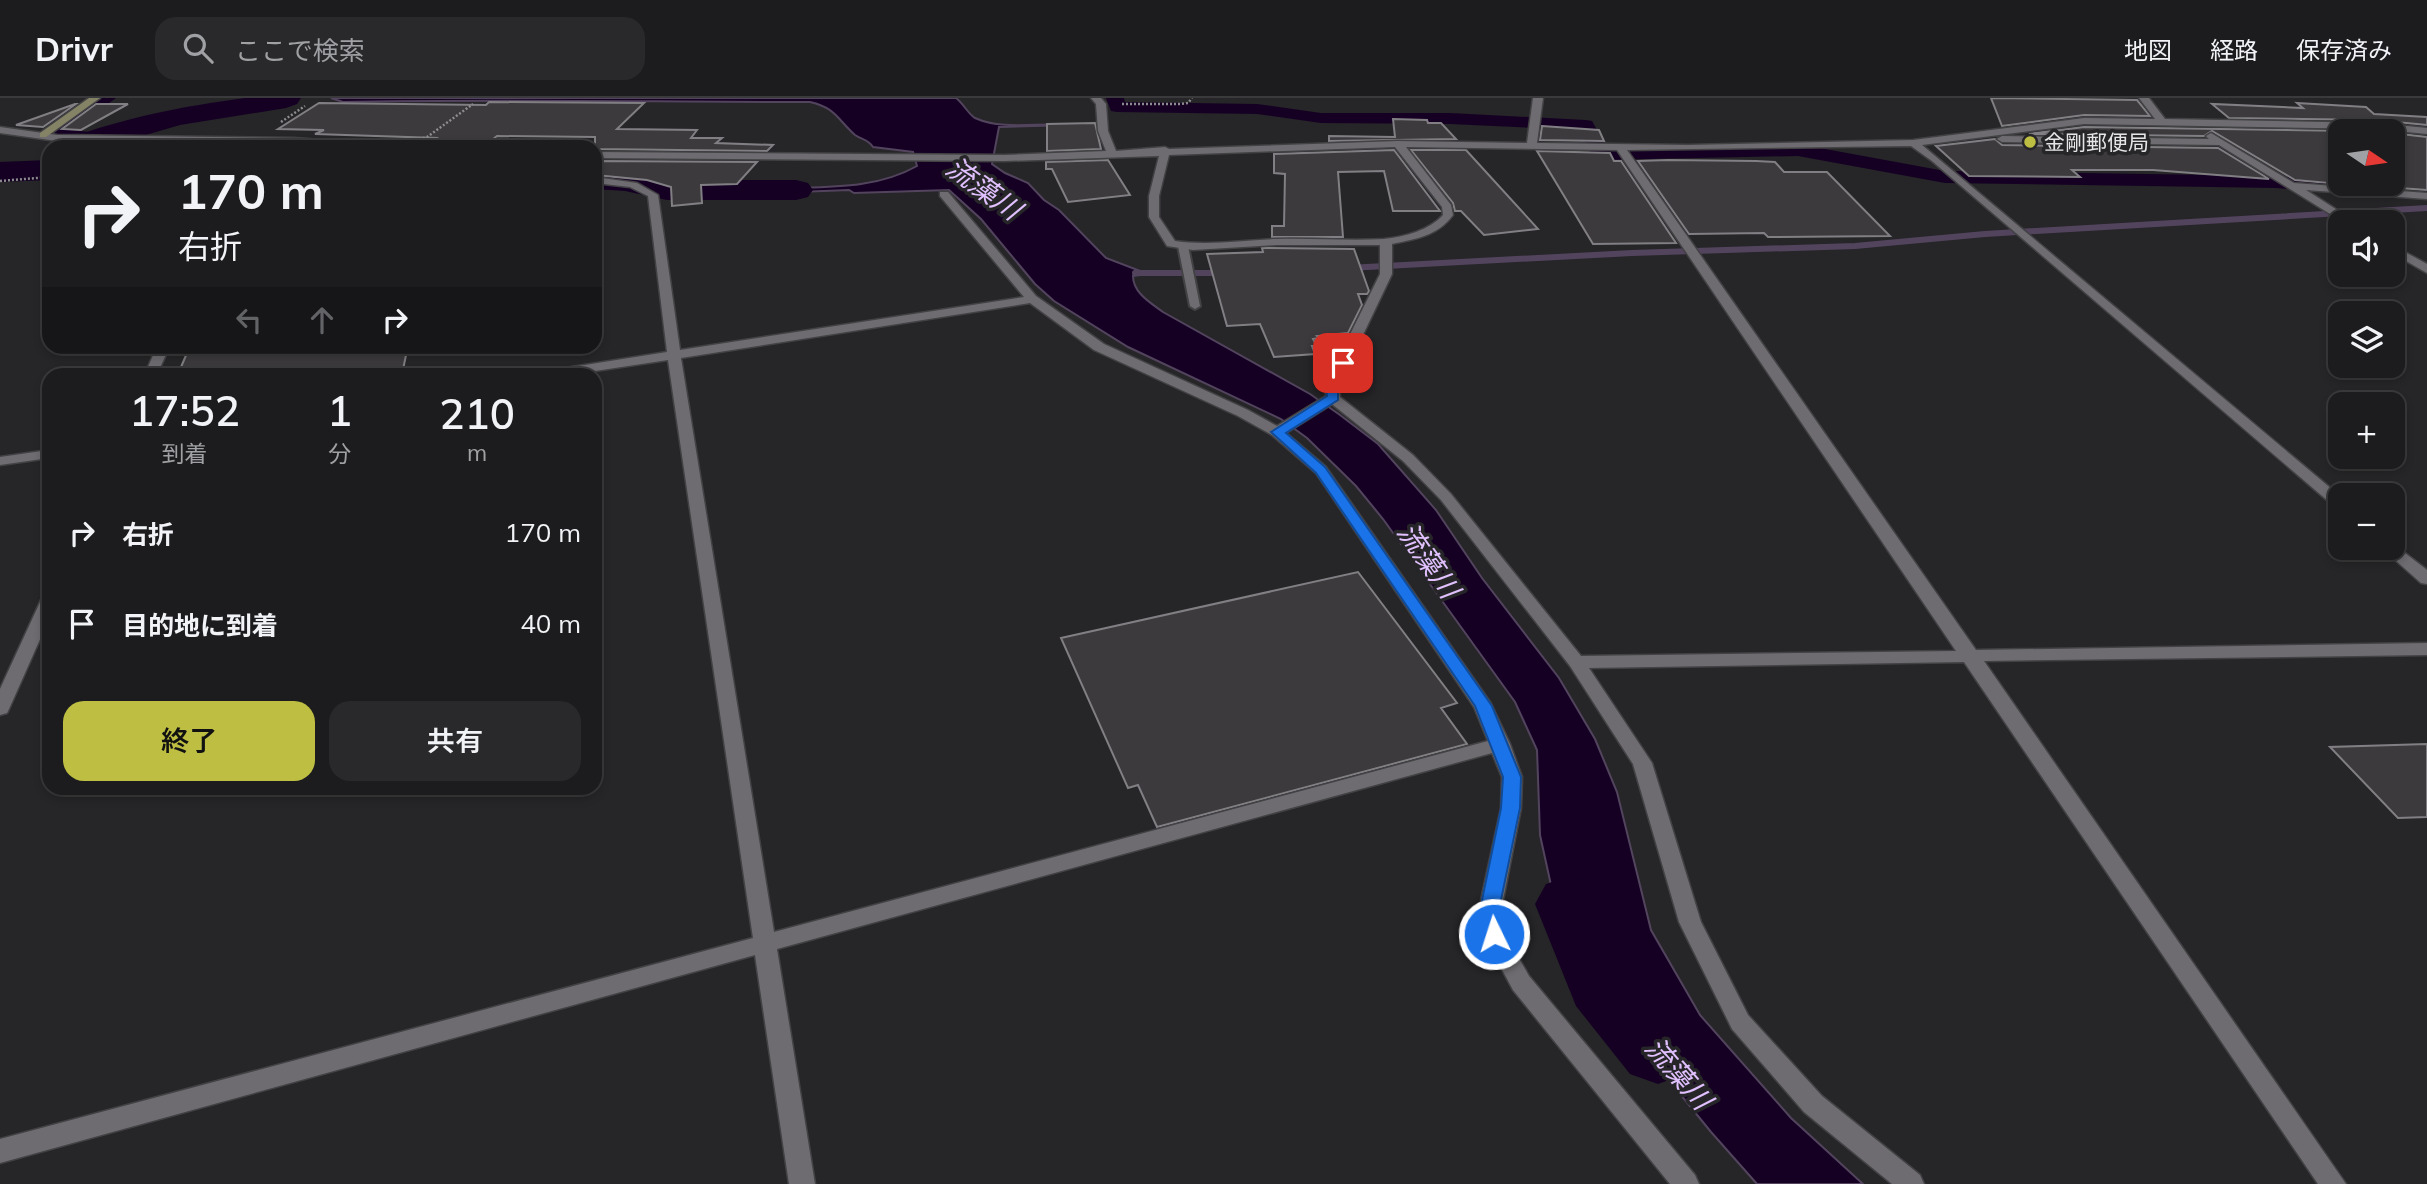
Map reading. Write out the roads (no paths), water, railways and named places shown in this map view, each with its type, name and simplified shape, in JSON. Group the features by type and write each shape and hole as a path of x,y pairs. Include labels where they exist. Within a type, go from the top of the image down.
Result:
{"street":[{"path":"43,135 94,98"},
{"path":"1097,98 1101,104 1103,131 1112,154"},
{"path":"1532,144 1538,98"},
{"path":"2144,98 2161,121"},
{"path":"602,157 1005,158 1166,150 1398,144 1617,147 1913,143 2073,122 2191,121 2376,126 2427,131"},
{"path":"2191,121 2219,142 2329,210"},
{"path":"2073,122 2101,140"},
{"path":"0,130 106,140"},
{"path":"1963,137 2219,142"},
{"path":"1913,143 1936,159 2328,494"},
{"path":"1166,150 1154,196 1154,217 1171,244 1183,246 1386,242 1420,234 1441,224 1448,215 1447,207 1398,144"},
{"path":"1617,147 1695,253 2333,1184"},
{"path":"602,181 619,182 647,190 653,195 674,355 802,1184"},
{"path":"2286,183 2427,196"},
{"path":"944,194 1032,299 1099,347 1282,430 1321,470 1483,706 1500,744 1512,777 1511,808 1492,900 1494,934 1521,983 1686,1184"},
{"path":"1282,430 1330,399 1332,385 1387,268 1386,242"},
{"path":"2405,256 2427,269"},
{"path":"591,368 1032,299"},
{"path":"1330,399 1408,458 1446,497 1576,662 1642,763 1690,922 1740,1022 1813,1104 1911,1184"},
{"path":"0,461 42,455"},
{"path":"2405,560 2427,579"},
{"path":"0,709 42,616"},
{"path":"1576,662 2427,649"},
{"path":"0,1151 1500,744"}],"lane":[{"path":"1183,246 1195,306"}],"water":[{"path":"331,98 956,98 975,118 986,122 1010,125 1070,125 999,127 992,164 1028,183 1106,258 1148,274 1133,276 1136,288 1153,305 1310,394 1378,444 1436,510 1482,578 1559,678 1595,739 1617,792 1651,930 1700,1015 1791,1118 1863,1184 1757,1184 1641,1046 1554,899 1540,835 1537,750 1515,702 1383,519 1356,486 1307,438 1281,419 1128,347 1054,301 1035,284 981,219 949,190 854,193 849,190 798,192 796,188 858,184 888,178 917,166 913,152 873,147 855,135 831,111 810,102 343,102"}],"waterway":[{"path":"99,138 54,134 107,98"},
{"path":"96,140 165,119 253,106 286,98"},
{"path":"1115,98 1117,107 1257,109 1321,118 1430,118 1586,125 1600,154 1798,150 1945,177 2276,182 2322,186"},
{"path":"0,172 42,170"},
{"path":"602,179 625,181 667,190 796,190"},
{"path":"1348,268 1632,253 1855,246 1985,234 2427,208"},
{"path":"1135,273 1224,273"},
{"name":"流藻川","path":"1571,904 1603,984 1658,1050"}],"place":[{"name":"金剛郵便局","path":"2030,142"}]}
